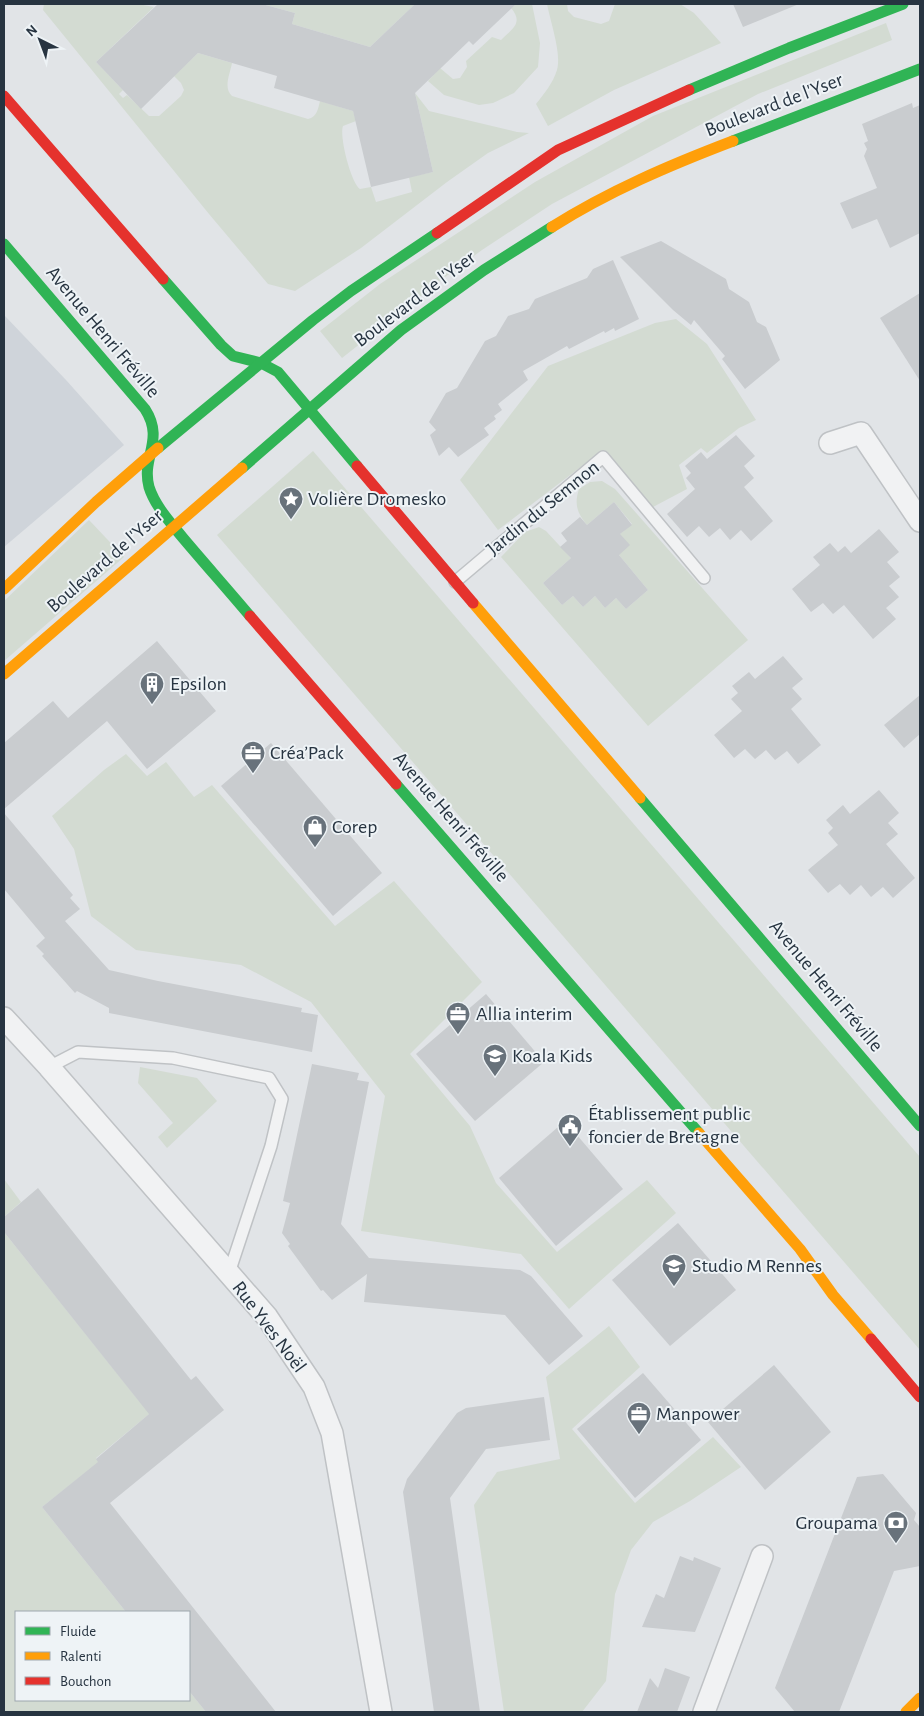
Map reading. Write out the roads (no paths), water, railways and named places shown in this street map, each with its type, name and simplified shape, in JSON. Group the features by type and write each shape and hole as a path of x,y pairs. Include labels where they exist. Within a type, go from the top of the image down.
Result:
{"main road":[{"name":"Boulevard de l'Yser","path":"4,589 96,502 149,456 351,291 558,150 680,93 788,48 904,4"},
{"name":"Boulevard de l'Yser","path":"4,674 401,330 484,270 574,213 665,167 920,69"},
{"name":"Avenue Henri Fréville","path":"4,96 220,345 233,356 261,363 278,372 920,1126"},
{"name":"Avenue Henri Fréville","path":"4,244 145,409 153,424 148,473 150,488 159,506 174,526 332,711 496,897 800,1249 832,1296 920,1397"},
{"path":"906,1712 920,1698"}],"street":[{"path":"830,442 860,433 920,521"},
{"name":"Rue Yves Noël","path":"4,1018 267,1317 314,1387 332,1434 381,1712"},
{"path":"704,1712 762,1556"}],"lane":[{"name":"Jardin du Semnon","path":"455,582 603,458 704,578"},
{"path":"49,1067 78,1052 174,1058 269,1078 282,1099 271,1146 229,1273"}],"place":[{"name":"Volière Dromesko","path":"291,520"},
{"name":"Epsilon","path":"152,705"},
{"name":"Créa’Pack","path":"253,774"},
{"name":"Corep","path":"315,848"},
{"name":"Allia interim","path":"458,1035"},
{"name":"Koala Kids","path":"495,1077"},
{"name":"Établissement public foncier de Bretagne","path":"570,1147"},
{"name":"Studio M Rennes","path":"674,1287"},
{"name":"Manpower","path":"639,1435"},
{"name":"Groupama","path":"896,1544"}]}
